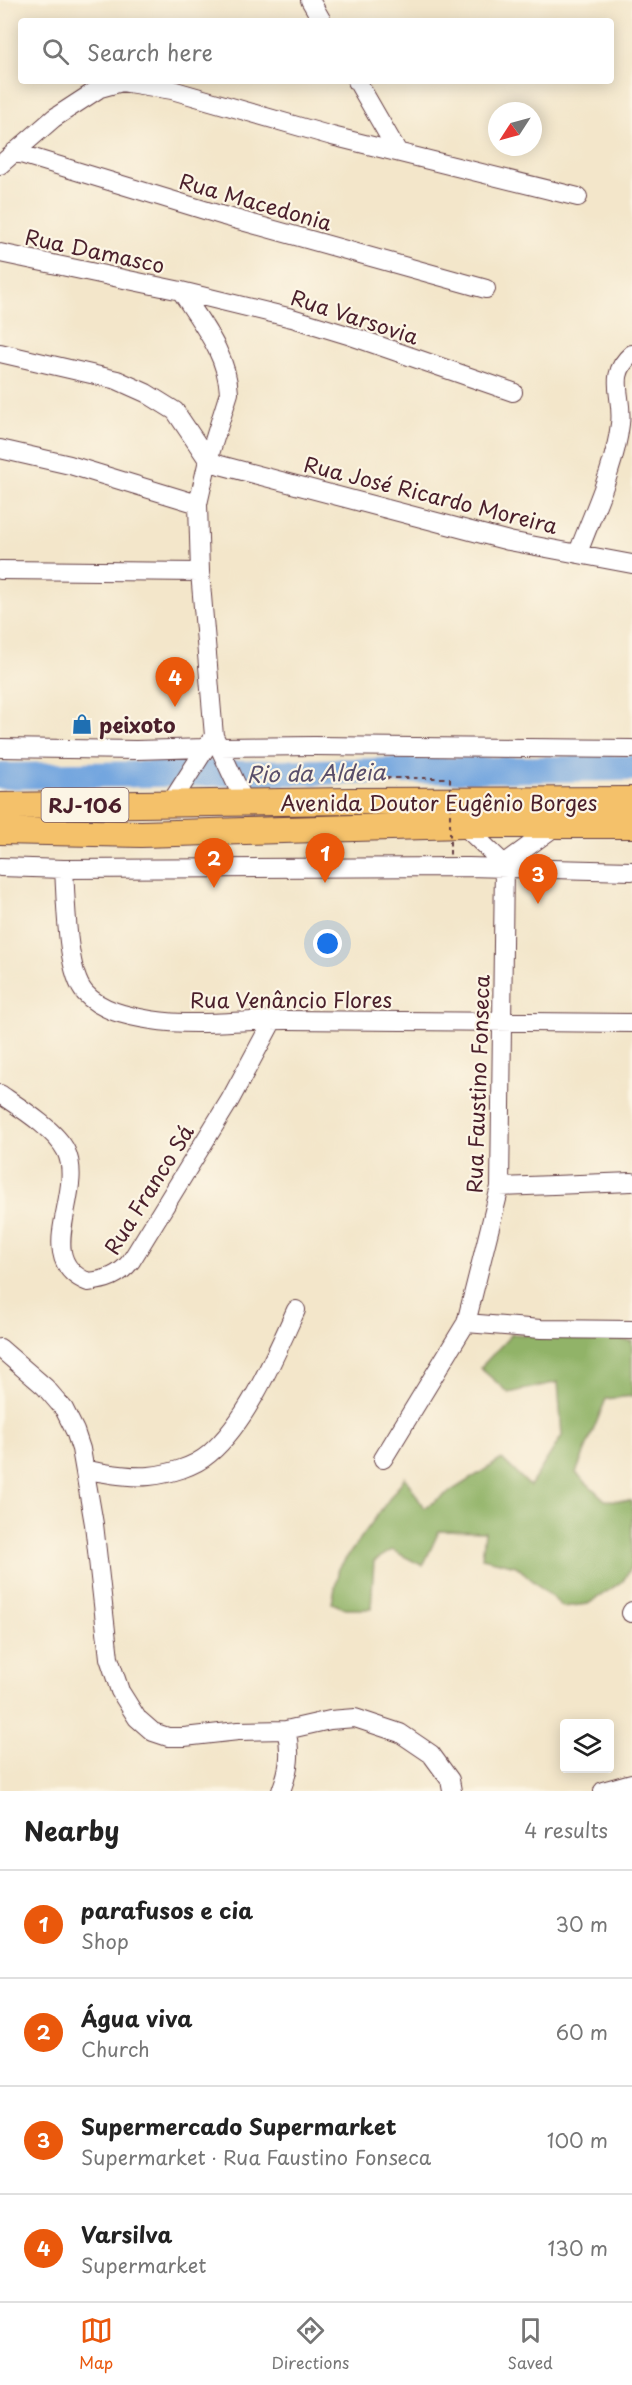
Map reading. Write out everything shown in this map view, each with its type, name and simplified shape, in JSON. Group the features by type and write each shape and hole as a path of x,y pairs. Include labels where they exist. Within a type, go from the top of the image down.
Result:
{"highway":[{"name":"Avenida Doutor Eugênio Borges","path":"0,806 176,795 632,800"},
{"name":"Avenida Doutor Eugênio Borges","path":"0,831 141,834 463,825 632,825"}],"street":[{"path":"313,1 321,18"},
{"path":"0,165 54,118 100,88 115,84"},
{"path":"134,84 172,90 332,136 578,197"},
{"path":"359,84 398,152"},
{"name":"Rua Macedonia","path":"14,152 213,213 486,290"},
{"name":"Rua Damasco","path":"0,253 182,291"},
{"path":"182,291 214,341 225,364 229,381 229,393 208,460 198,504 200,572 212,749 242,796"},
{"name":"Rua Varsovia","path":"182,291 292,318 513,392"},
{"path":"0,353 117,380 146,393 175,411 208,460"},
{"name":"Rua José Ricardo Moreira","path":"208,460 509,541 578,553 606,479 621,424 617,380 619,370 632,354"},
{"path":"0,449 70,465 198,504"},
{"path":"578,553 632,564"},
{"path":"0,570 200,572"},
{"path":"0,748 136,750 326,746 632,749"},
{"path":"176,795 212,749"},
{"path":"463,825 504,866"},
{"path":"504,866 556,826"},
{"path":"0,867 64,869 504,866 632,872"},
{"name":"Rua Faustino Fonseca","path":"383,1459 466,1323 500,1187 504,866"},
{"name":"Rua Venâncio Flores","path":"64,869 70,954 76,978 84,992 99,1005 124,1015 153,1020 632,1023"},
{"name":"Rua Franco Sá","path":"0,1094 55,1137 66,1151 71,1181 60,1249 70,1272 88,1282 111,1278 123,1272 131,1262 230,1100 273,1020"},
{"path":"500,1187 632,1182"},
{"path":"86,1470 147,1476 165,1474 190,1466 208,1455 245,1410 296,1310"},
{"path":"466,1323 542,1329 632,1330"},
{"path":"0,1348 45,1387 64,1409 75,1431 86,1470 109,1658 120,1691 137,1718 153,1732 168,1737 286,1730 330,1719 355,1718 400,1733 431,1754 444,1768 452,1791"},
{"path":"281,1791 289,1768 291,1747 286,1730"},
{"path":"603,1791 632,1783"}],"path":[{"path":"450,778 450,855"}],"green space":[{"path":"512,1334 632,1341 632,1396 606,1399 576,1473 605,1500 632,1501 632,1566 623,1581 588,1604 563,1607 516,1566 482,1558 485,1532 439,1531 423,1566 392,1550 374,1561 371,1609 346,1609 332,1603 339,1568 405,1477 424,1508 502,1459 530,1486 562,1436 558,1382 509,1393 480,1368"}],"waterway":[{"name":"Rio da Aldeia","path":"0,776 632,768"}],"place":[{"name":"Varsilva","path":"175,707"},
{"name":"peixoto","path":"82,724"},
{"name":"parafusos e cia","path":"325,883"},
{"name":"Água viva","path":"214,888"},
{"name":"Supermercado Supermarket","path":"538,904"}]}
